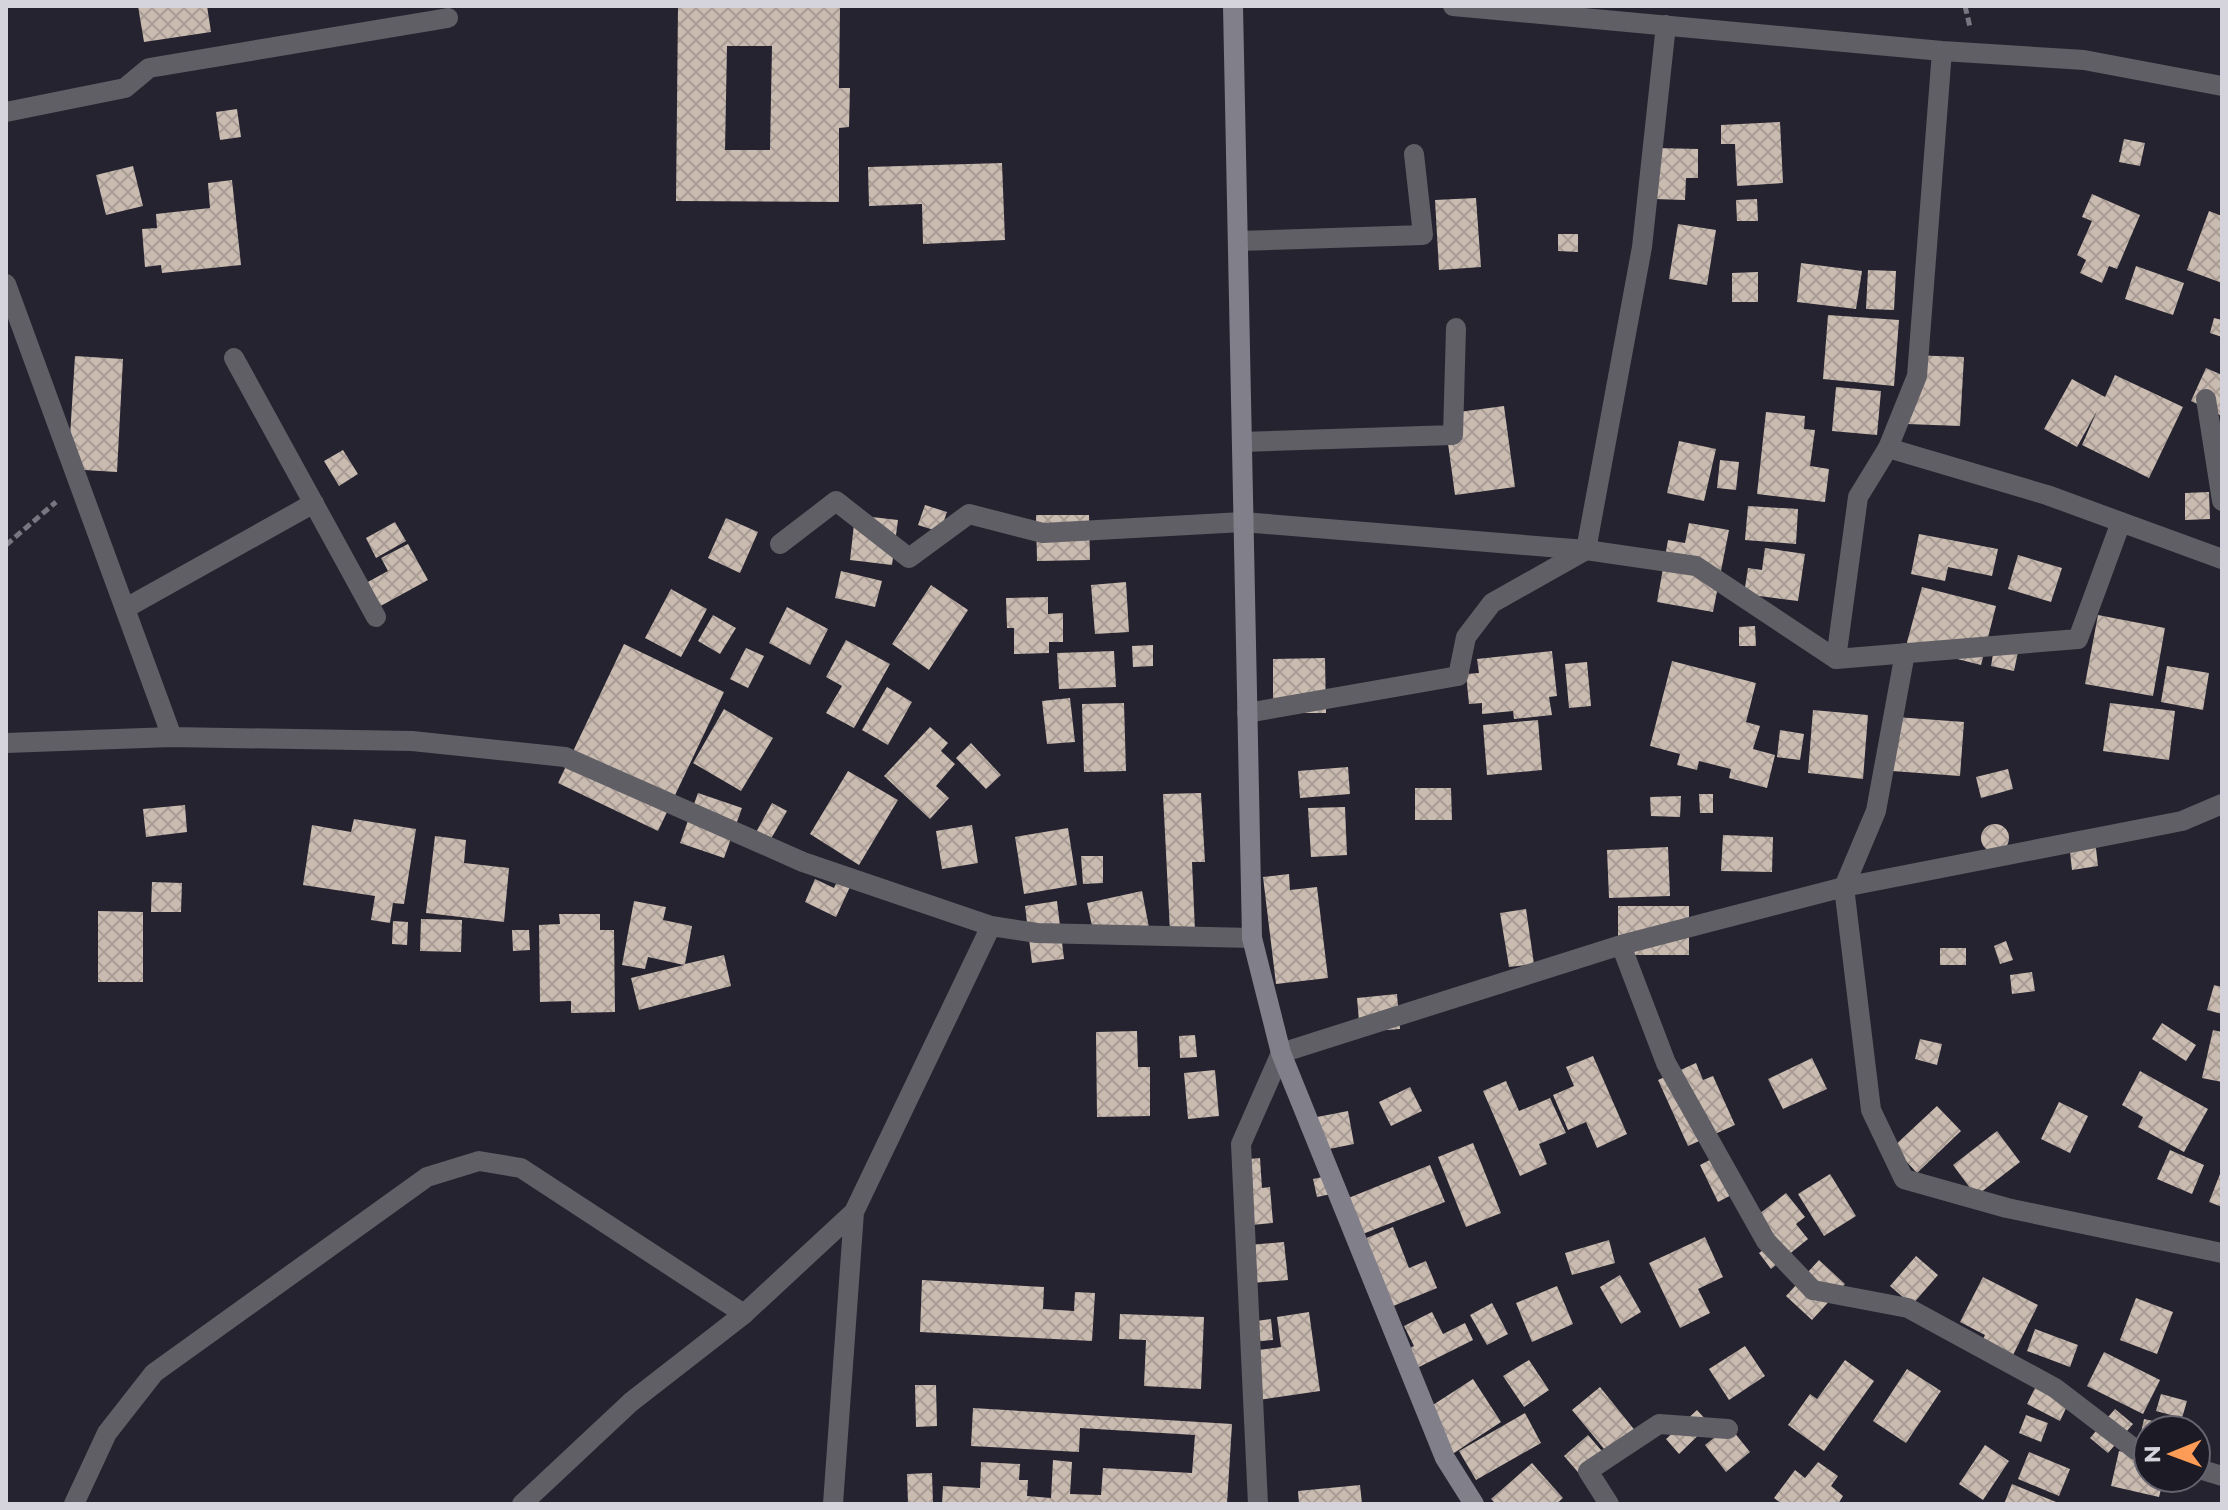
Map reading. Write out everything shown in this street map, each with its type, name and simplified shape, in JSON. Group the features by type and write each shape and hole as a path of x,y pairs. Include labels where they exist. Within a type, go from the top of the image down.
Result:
{"main road":[{"path":"1233,6 1252,938 1281,1053 1445,1458 1474,1504"}],"street":[{"path":"1453,6 1942,51 2084,60 2222,86"},
{"path":"6,112 125,88 149,68 448,18"},
{"path":"1586,550 1642,247 1666,25"},
{"path":"1836,659 1858,497 1888,448 1917,376 1942,51"},
{"path":"1238,241 1423,235 1414,154"},
{"path":"6,284 172,737"},
{"path":"1242,442 1453,435 1456,328"},
{"path":"234,358 376,617"},
{"path":"2206,399 2222,501"},
{"path":"1888,448 2047,495 2222,559"},
{"path":"780,544 836,501 909,558 969,514 1043,533 1243,522 1586,550 1696,566 1836,659 2078,639 2121,522"},
{"path":"126,608 314,503"},
{"path":"1247,713 1458,676 1466,637 1492,603 1586,550"},
{"path":"1905,653 1876,811 1844,887 1871,1110 1904,1179 2007,1208 2222,1253"},
{"path":"6,743 172,737 412,741 565,757 803,862 991,926 1037,933 1252,938"},
{"path":"1258,1504 1241,1144 1281,1053 1621,945 1844,887 2182,821 2222,804"},
{"path":"833,1504 854,1212 991,926"},
{"path":"1621,945 1666,1063 1766,1241 1813,1290 1908,1308 2055,1388 2132,1447"},
{"path":"74,1504 107,1433 154,1373 427,1177 479,1161 521,1168 744,1314"},
{"path":"522,1504 631,1402 744,1314 854,1212"},
{"path":"1609,1504 1588,1471 1659,1424 1728,1429"}],"path":[{"path":"6,545 78,483"}],"building":[{"path":"138,6 207,6 211,32 144,42"},
{"path":"678,6 840,6 839,88 850,88 849,127 839,128 839,202 676,201","holes":["727,46 772,46 770,150 725,150"]},
{"path":"237,109 241,137 220,140 216,112"},
{"path":"1780,122 1783,183 1737,186 1735,144 1721,144 1721,125"},
{"path":"2124,139 2145,143 2140,166 2119,162"},
{"path":"1656,148 1698,149 1698,178 1686,178 1685,200 1655,199"},
{"path":"1002,163 1005,240 923,244 922,204 869,206 868,167"},
{"path":"133,166 143,206 106,215 96,175"},
{"path":"232,180 241,265 162,273 161,265 145,267 142,229 157,228 156,214 210,208 208,183"},
{"path":"2092,194 2140,215 2117,269 2109,266 2102,283 2080,273 2086,260 2077,255 2092,221 2082,217"},
{"path":"1476,198 1481,267 1439,270 1435,200"},
{"path":"1757,199 1758,221 1737,221 1736,200"},
{"path":"2209,211 2222,216 2222,283 2187,270"},
{"path":"1678,224 1716,230 1707,285 1669,279"},
{"path":"1558,234 1578,234 1578,252 1558,251"},
{"path":"1801,263 1862,271 1856,309 1797,302"},
{"path":"2136,266 2184,283 2173,315 2125,299"},
{"path":"1868,270 1896,271 1894,310 1866,309"},
{"path":"1758,272 1758,302 1732,302 1732,273"},
{"path":"1828,315 1899,320 1894,386 1823,379"},
{"path":"2214,318 2222,320 2222,337 2210,333"},
{"path":"1910,355 1964,357 1960,426 1907,424"},
{"path":"75,356 123,359 117,472 68,469"},
{"path":"2206,368 2222,375 2222,416 2191,401"},
{"path":"2115,375 2183,407 2149,478 2082,445 2097,411 2077,447 2044,429 2072,379 2105,397"},
{"path":"1836,387 1881,391 1877,435 1832,431"},
{"path":"1504,406 1515,487 1455,495 1444,414"},
{"path":"1766,412 1805,416 1804,429 1815,430 1810,466 1829,469 1825,502 1757,494"},
{"path":"1679,441 1716,449 1704,501 1667,493"},
{"path":"343,450 358,474 339,486 324,461"},
{"path":"1720,460 1739,462 1736,490 1717,488"},
{"path":"2209,492 2210,519 2185,520 2185,493"},
{"path":"925,505 947,512 940,532 918,525"},
{"path":"1748,506 1798,509 1796,544 1745,540"},
{"path":"855,515 898,520 892,565 850,560"},
{"path":"1036,515 1089,515 1090,560 1037,561"},
{"path":"726,518 758,532 740,573 708,558"},
{"path":"395,522 406,541 376,558 366,538"},
{"path":"1689,523 1729,530 1713,612 1657,602 1668,540 1685,543"},
{"path":"1919,534 1998,549 1992,576 1948,567 1945,581 1911,574"},
{"path":"408,544 428,580 366,614 353,590 388,571 381,558"},
{"path":"1765,548 1805,554 1798,601 1744,594 1748,568 1762,570"},
{"path":"2018,555 2062,568 2051,602 2008,589"},
{"path":"841,571 882,581 875,607 835,598"},
{"path":"1126,582 1129,632 1095,634 1091,585"},
{"path":"931,585 968,610 929,670 892,644"},
{"path":"1922,587 1996,606 1981,665 1906,646"},
{"path":"671,589 707,609 681,657 645,638"},
{"path":"1048,597 1048,614 1063,613 1063,642 1049,642 1049,653 1014,654 1014,628 1007,628 1006,598"},
{"path":"787,607 828,629 810,665 769,643"},
{"path":"713,615 736,628 720,654 698,641"},
{"path":"2098,615 2165,628 2153,696 2085,684"},
{"path":"1755,626 1756,646 1739,646 1739,627"},
{"path":"846,640 890,664 854,728 826,713 842,686 826,677"},
{"path":"624,644 724,692 658,831 558,783"},
{"path":"1153,645 1153,666 1133,667 1132,646"},
{"path":"746,648 764,656 748,688 730,679"},
{"path":"1994,648 2018,652 2014,671 1991,666"},
{"path":"1114,651 1116,687 1059,689 1057,653"},
{"path":"1552,651 1557,696 1549,697 1552,715 1514,719 1513,711 1482,714 1482,703 1469,704 1466,674 1479,673 1477,659"},
{"path":"1325,658 1326,713 1273,713 1273,659"},
{"path":"1672,661 1756,683 1746,722 1760,726 1753,749 1775,755 1767,788 1729,778 1731,769 1699,761 1697,770 1677,765 1680,754 1650,746"},
{"path":"1587,662 1591,706 1569,708 1565,664"},
{"path":"2167,666 2209,673 2203,710 2161,702"},
{"path":"887,687 912,702 888,745 862,730"},
{"path":"1070,698 1075,742 1047,744 1042,701"},
{"path":"1124,703 1126,771 1084,772 1082,704"},
{"path":"2110,703 2175,711 2169,760 2103,751"},
{"path":"724,709 773,738 741,791 693,763"},
{"path":"1813,710 1868,715 1863,779 1808,773"},
{"path":"1896,717 1964,722 1960,776 1892,771"},
{"path":"1538,720 1542,770 1487,775 1483,725"},
{"path":"930,727 948,743 941,751 955,764 936,786 949,798 930,819 884,776"},
{"path":"1780,730 1804,734 1800,760 1777,757"},
{"path":"971,743 1001,775 986,789 956,758"},
{"path":"1348,767 1350,794 1300,798 1298,771"},
{"path":"2008,769 2013,789 1981,798 1976,777"},
{"path":"848,771 898,800 859,865 810,834"},
{"path":"1415,788 1451,788 1452,820 1415,820"},
{"path":"698,793 742,808 724,858 680,843"},
{"path":"1201,793 1205,862 1192,862 1195,931 1170,932 1163,794"},
{"path":"1699,794 1713,794 1713,813 1700,813"},
{"path":"1681,796 1680,817 1651,816 1650,797"},
{"path":"772,803 787,811 768,844 754,836"},
{"path":"185,805 187,832 146,837 143,809"},
{"path":"1345,807 1347,855 1311,857 1308,808"},
{"path":"354,819 416,829 404,904 393,903 390,923 371,920 375,896 303,885 312,825 351,832"},
{"path":"1995,824 2005,828 2009,838 2005,848 1995,852 1985,848 1981,838 1985,828"},
{"path":"972,825 978,863 942,869 936,831"},
{"path":"1068,828 1077,885 1024,894 1015,837"},
{"path":"2094,831 2098,866 2072,870 2068,835"},
{"path":"1723,835 1773,837 1772,872 1721,871"},
{"path":"435,836 466,840 464,863 509,868 504,922 426,913"},
{"path":"1668,847 1670,896 1609,898 1607,850"},
{"path":"1081,856 1103,856 1103,883 1083,884"},
{"path":"844,867 856,874 836,917 805,902 815,879 834,888"},
{"path":"1289,874 1290,890 1317,887 1328,978 1276,984 1263,877"},
{"path":"152,882 182,883 181,912 151,912"},
{"path":"1142,891 1150,933 1096,944 1087,903"},
{"path":"634,901 666,907 663,920 692,926 685,964 724,955 731,986 639,1010 631,978 684,965 648,957 645,969 622,965"},
{"path":"1057,901 1064,959 1032,963 1025,906"},
{"path":"1618,906 1689,906 1689,955 1618,955"},
{"path":"1526,909 1534,964 1509,967 1500,913"},
{"path":"98,911 143,912 143,982 98,982"},
{"path":"559,914 600,914 600,930 614,930 615,1012 571,1013 571,1001 540,1002 539,925 560,924"},
{"path":"421,919 462,920 461,952 420,951"},
{"path":"393,921 408,922 407,945 392,944"},
{"path":"512,930 529,930 530,950 513,951"},
{"path":"2006,941 2013,960 2000,964 1994,946"},
{"path":"1940,948 1966,948 1966,965 1940,965"},
{"path":"2032,972 2035,991 2012,994 2010,975"},
{"path":"2214,985 2222,987 2222,1014 2207,1010"},
{"path":"1397,994 1400,1029 1360,1032 1357,998"},
{"path":"2162,1023 2196,1045 2186,1061 2152,1039"},
{"path":"2213,1030 2222,1032 2222,1082 2202,1078"},
{"path":"1137,1031 1138,1067 1150,1067 1150,1116 1097,1117 1096,1032"},
{"path":"1195,1035 1197,1057 1180,1058 1179,1036"},
{"path":"1920,1039 1942,1044 1937,1065 1915,1059"},
{"path":"1593,1056 1627,1134 1597,1148 1586,1122 1568,1130 1553,1095 1574,1086 1566,1067"},
{"path":"1812,1058 1827,1089 1783,1109 1768,1079"},
{"path":"1696,1063 1703,1080 1713,1076 1735,1125 1688,1146 1658,1080"},
{"path":"1215,1070 1219,1116 1188,1119 1184,1073"},
{"path":"2140,1071 2208,1109 2184,1152 2138,1127 2143,1117 2122,1105"},
{"path":"1506,1081 1519,1111 1550,1098 1566,1133 1539,1144 1547,1164 1520,1176 1483,1091"},
{"path":"1410,1087 1422,1111 1391,1126 1379,1102"},
{"path":"2059,1102 2088,1116 2070,1153 2041,1139"},
{"path":"1937,1106 1961,1131 1917,1173 1893,1147"},
{"path":"1348,1111 1354,1144 1324,1150 1317,1117"},
{"path":"1997,1131 2020,1162 1976,1196 1953,1165"},
{"path":"1473,1143 1501,1213 1466,1227 1438,1157"},
{"path":"2170,1150 2204,1165 2192,1194 2157,1179"},
{"path":"1723,1153 1741,1190 1718,1202 1700,1165"},
{"path":"1260,1158 1262,1188 1270,1187 1273,1223 1242,1226 1236,1160"},
{"path":"1430,1165 1445,1202 1355,1237 1341,1201"},
{"path":"2222,1169 2222,1207 2209,1202"},
{"path":"1830,1174 1856,1216 1824,1236 1798,1194"},
{"path":"1332,1175 1336,1193 1317,1197 1313,1179"},
{"path":"1786,1193 1805,1217 1796,1224 1808,1239 1771,1269 1759,1253 1774,1242 1754,1218"},
{"path":"1393,1227 1409,1268 1426,1261 1437,1288 1386,1309 1357,1242"},
{"path":"1705,1237 1723,1277 1698,1289 1710,1313 1680,1328 1649,1263"},
{"path":"1609,1240 1615,1263 1572,1275 1565,1253"},
{"path":"1284,1242 1288,1280 1252,1283 1249,1245"},
{"path":"1916,1256 1938,1275 1912,1305 1890,1286"},
{"path":"1819,1260 1845,1284 1812,1320 1786,1296"},
{"path":"1620,1275 1641,1312 1621,1324 1600,1287"},
{"path":"1983,1277 2038,1305 2010,1361 1980,1346 1985,1335 1960,1322"},
{"path":"922,1280 1044,1287 1043,1309 1074,1311 1075,1292 1095,1293 1092,1341 920,1332"},
{"path":"1557,1286 1573,1324 1532,1342 1516,1303"},
{"path":"2136,1298 2173,1312 2157,1354 2120,1340"},
{"path":"1492,1303 1508,1334 1487,1345 1470,1315"},
{"path":"1309,1312 1320,1391 1258,1400 1251,1351 1281,1347 1277,1317"},
{"path":"1432,1312 1443,1334 1465,1323 1473,1340 1409,1372 1399,1353 1414,1346 1404,1326"},
{"path":"1120,1314 1204,1317 1201,1389 1144,1386 1146,1340 1119,1339"},
{"path":"1271,1319 1273,1340 1252,1342 1249,1322"},
{"path":"2035,1329 2078,1345 2070,1367 2027,1351"},
{"path":"1745,1346 1765,1376 1729,1400 1709,1369"},
{"path":"2104,1352 2160,1380 2143,1414 2087,1386"},
{"path":"1529,1360 1549,1390 1524,1407 1503,1376"},
{"path":"1845,1360 1874,1381 1824,1451 1788,1425 1810,1394 1817,1399"},
{"path":"1907,1369 1941,1391 1906,1443 1873,1421"},
{"path":"1473,1379 1501,1422 1451,1455 1422,1412"},
{"path":"2037,1384 2070,1400 2060,1421 2027,1404"},
{"path":"915,1385 936,1385 937,1426 916,1427"},
{"path":"1600,1387 1637,1433 1609,1455 1572,1410"},
{"path":"2161,1394 2187,1401 2183,1414 2156,1411"},
{"path":"973,1408 1232,1424 1227,1504 942,1504 943,1486 980,1488 981,1462 1020,1464 1019,1480 1028,1480 1027,1496 1051,1498 1053,1460 1072,1462 1070,1494 1101,1495 1103,1468 1192,1473 1195,1435 1080,1428 1079,1452 971,1446"},
{"path":"2115,1409 2132,1423 2108,1453 2090,1438"},
{"path":"1697,1410 1710,1424 1679,1454 1666,1439"},
{"path":"1525,1413 1541,1443 1476,1480 1459,1451"},
{"path":"2026,1415 2048,1423 2041,1442 2019,1433"},
{"path":"1729,1426 1750,1452 1726,1472 1705,1445"},
{"path":"1588,1435 1608,1458 1583,1478 1564,1456"},
{"path":"1985,1445 2009,1461 1983,1500 1959,1484"},
{"path":"2119,1451 2132,1454 2132,1491 2111,1486"},
{"path":"2029,1452 2070,1469 2059,1496 2018,1479"},
{"path":"1818,1462 1838,1476 1831,1486 1843,1496 1838,1504 1782,1504 1774,1498 1795,1470 1805,1478"},
{"path":"1532,1463 1563,1498 1556,1504 1496,1504 1491,1499"},
{"path":"932,1473 933,1504 908,1504 907,1474"},
{"path":"2012,1484 2061,1504 2004,1504"},
{"path":"1360,1485 1362,1504 1299,1504 1298,1491"}]}
